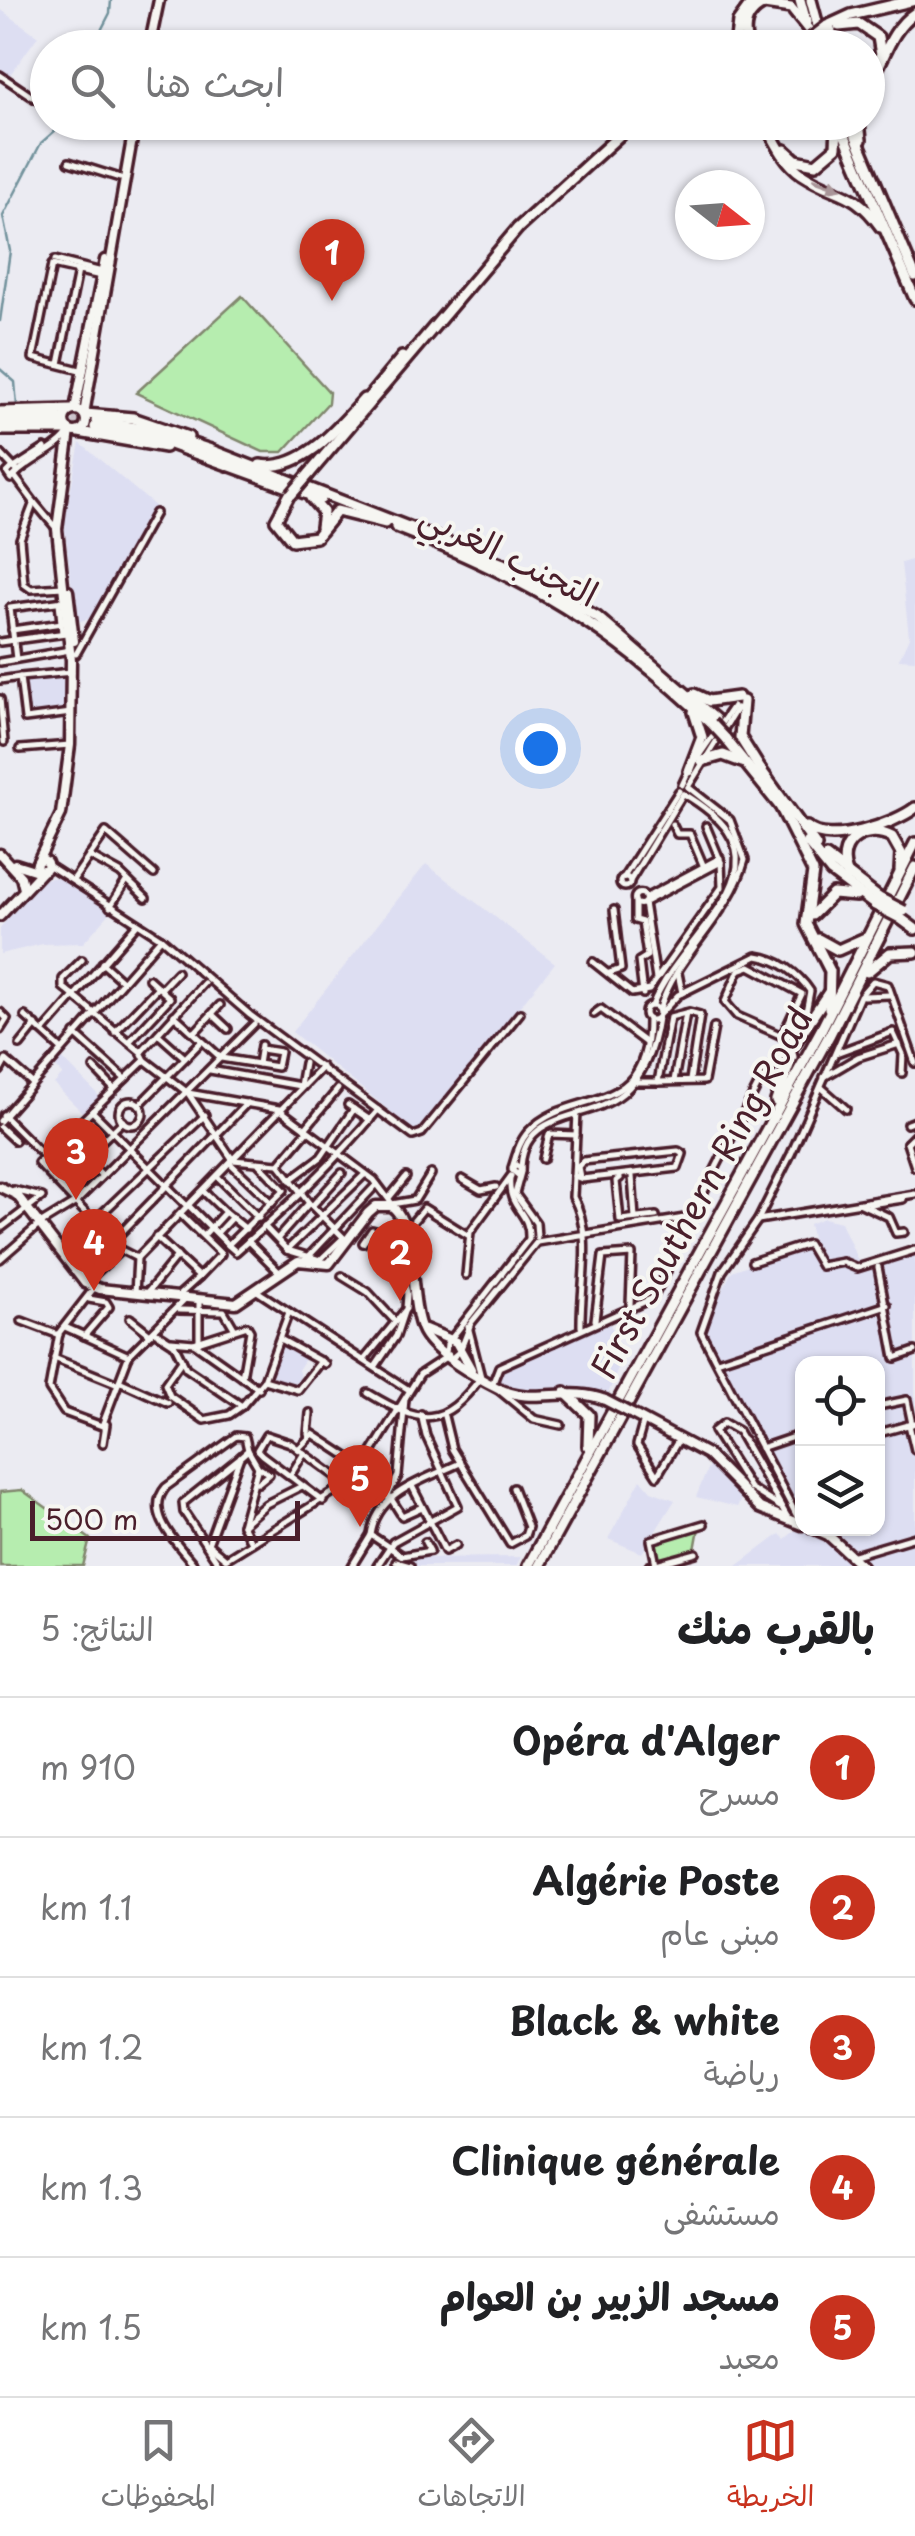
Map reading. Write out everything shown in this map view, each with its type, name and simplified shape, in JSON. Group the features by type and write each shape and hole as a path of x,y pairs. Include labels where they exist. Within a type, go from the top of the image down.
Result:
{"highway":[{"path":"737,30 738,22 754,0"},
{"path":"800,0 808,29"},
{"path":"812,0 817,30"},
{"path":"829,30 866,0"},
{"path":"851,15 915,3"},
{"path":"832,28 915,3"},
{"path":"744,30 746,20 764,4 792,8 808,29"},
{"path":"885,60 892,36 915,14"},
{"path":"832,28 859,24 868,30"},
{"path":"308,473 502,238 604,140"},
{"path":"290,492 321,507 323,523 313,535 296,538 282,528 280,510 290,492 518,228 614,140"},
{"path":"776,140 789,163 802,174 846,191 862,204 893,244"},
{"path":"782,140 796,160 816,164 836,146 836,140"},
{"path":"846,140 915,299"},
{"path":"857,140 915,276"},
{"path":"863,140 868,167"},
{"path":"224,455 266,466 298,460 387,375"},
{"path":"0,421 78,412 97,421 151,422 207,453"},
{"path":"0,421 207,453"},
{"path":"0,421 42,432 68,430"},
{"name":"التجنب الغربي","path":"97,421 224,455 518,571 584,608 676,681 759,772 830,872 860,897 915,917"},
{"name":"التجنب الغربي","path":"207,453 290,492 385,523 482,562 568,606 640,658 713,721"},
{"path":"290,492 276,520 292,540 316,537 332,516 341,511 385,523"},
{"path":"676,681 706,700 738,703 740,734 759,772"},
{"path":"688,701 702,733 689,771"},
{"path":"702,761 731,756 759,772"},
{"path":"782,803 813,833 831,837 899,818 915,808"},
{"path":"782,803 813,872 806,924 826,958 832,984 826,1031"},
{"name":"التجنب الغربي","path":"782,803 816,846 889,910"},
{"path":"850,879 843,859 846,848 852,838 871,831 892,837 898,846 902,862 897,882"},
{"name":"First Southern Ring Road","path":"889,910 915,843"},
{"name":"First Southern Ring Road","path":"542,1566 915,867"},
{"path":"860,897 833,894 817,905 811,920 820,941 838,950 856,945 915,878"},
{"path":"889,910 915,927"},
{"path":"826,1031 874,963 890,953 915,952"},
{"path":"768,1123 792,1057 789,1049 832,984"},
{"name":"First Southern Ring Road","path":"528,1566 768,1123 826,1031"},
{"path":"565,1392 585,1408 592,1422 582,1466"}],"main road":[{"path":"150,30 156,0"},
{"path":"68,430 86,424 78,412 84,370 129,140"},
{"path":"0,916 37,872 64,815 72,770 73,652 61,523 68,430 64,419 87,403 130,140"},
{"path":"87,403 97,421"},
{"path":"37,872 61,814 70,746 73,652 65,633 57,529 68,430"},
{"path":"0,852 18,867 37,872"},
{"path":"0,852 16,870 37,872"},
{"path":"0,1187 11,1190 27,1207 89,1286 198,1305 236,1303 298,1261 329,1264 376,1206 393,1205 405,1232 421,1326 449,1355 495,1386 527,1396 565,1392 605,1400 707,1454 760,1508 795,1523"},
{"path":"421,1326 461,1348 477,1374"},
{"path":"829,1536 862,1566"}],"street":[{"path":"0,75 30,95"},
{"path":"69,162 120,178"},
{"path":"55,260 102,274"},
{"path":"84,370 34,358 52,265 102,274"},
{"path":"59,364 78,271"},
{"path":"0,484 40,448 52,447 68,430"},
{"path":"0,454 57,529"},
{"path":"34,502 20,539 24,584 30,589 63,587"},
{"path":"0,662 73,652 155,513"},
{"path":"0,642 12,641 65,633 61,602 11,607 12,641 16,659"},
{"path":"12,630 62,623"},
{"path":"0,680 72,672"},
{"path":"20,678 25,730"},
{"path":"0,698 4,742"},
{"path":"656,980 640,899 628,882 738,703"},
{"path":"684,790 689,771 738,703"},
{"path":"25,720 71,714"},
{"path":"20,749 70,746"},
{"path":"538,1238 515,1194 522,1154 531,1135 544,1124 612,1101 635,1081 645,1064 659,1015 679,968 724,910 746,856 730,820 684,790"},
{"path":"449,1355 451,1340 529,1238 528,1222 510,1197 512,1171 529,1130 544,1120 614,1094 639,1066 646,1043 646,1011 672,968 718,908 739,862 738,848 724,821 684,790"},
{"path":"672,824 677,834 690,834 704,866"},
{"path":"593,962 632,994 644,994 656,980 722,888 721,860 706,826"},
{"path":"72,880 106,832 154,874"},
{"path":"89,856 127,880 146,898"},
{"path":"640,899 721,860"},
{"path":"644,994 639,961 647,956 642,922 635,920 640,899 721,860"},
{"path":"37,872 58,870 161,938 250,1015 418,1136 520,1013"},
{"path":"110,907 127,880"},
{"path":"607,974 621,968 614,910"},
{"path":"43,1032 137,924"},
{"path":"1,1121 31,1082 161,938"},
{"path":"648,1018 659,1015 682,994 719,979 745,960 767,958 794,972 810,991 806,1020 789,1049 757,1087 695,1213 680,1220 620,1220 616,1181 673,1172"},
{"path":"82,960 62,982 74,997 141,1052 144,1060 188,1093 231,1162 272,1204"},
{"path":"102,963 122,981"},
{"path":"750,966 801,992 794,1016 779,1036 737,1016 725,1000 741,967 750,966"},
{"path":"679,968 677,984 682,994"},
{"path":"116,1032 177,972"},
{"path":"129,1042 170,998 150,979"},
{"path":"795,1512 702,1332 704,1318 722,1272 758,1220 822,1088 860,996 876,981 888,986 915,1063"},
{"path":"141,1052 204,983"},
{"path":"860,996 882,992 892,997"},
{"path":"194,1033 220,1005"},
{"path":"652,1006 668,1022"},
{"path":"594,1014 601,1010 646,1043"},
{"path":"0,1012 6,1019 0,1030"},
{"path":"668,1022 686,1013 700,1015 690,1080"},
{"path":"674,1081 686,1013"},
{"path":"212,1014 228,1029"},
{"path":"174,1015 221,1058 258,1064 277,1066 280,1052 261,1047 258,1064"},
{"path":"25,1016 61,1049"},
{"path":"794,1016 806,1020"},
{"path":"658,1082 668,1022"},
{"path":"0,1259 40,1224 76,1202 254,1024"},
{"path":"20,1044 36,1025"},
{"path":"635,1081 704,1081 714,1027"},
{"path":"904,1034 915,1030"},
{"path":"835,1054 893,1032 899,1044 902,1074"},
{"path":"75,1034 124,1079"},
{"path":"158,1034 185,1058"},
{"path":"139,1105 202,1040"},
{"path":"823,1078 846,1064 899,1044"},
{"path":"835,1054 846,1064"},
{"path":"0,1071 6,1060 31,1082"},
{"path":"138,1258 121,1250 38,1164 144,1060"},
{"path":"135,1293 138,1258 300,1086 304,1063"},
{"path":"210,1070 305,1086 322,1067"},
{"path":"94,1068 123,1105"},
{"path":"822,1088 846,1109"},
{"path":"279,1164 338,1089"},
{"path":"188,1093 279,1109 377,1184 393,1205"},
{"path":"130,1097 139,1105 146,1112 130,1128 115,1114 130,1097"},
{"path":"330,1099 370,1120"},
{"path":"113,1240 247,1104"},
{"path":"290,1180 329,1148 348,1107"},
{"path":"92,1111 236,1252 340,1156 378,1110"},
{"path":"577,1114 577,1176"},
{"path":"94,1221 205,1115"},
{"path":"316,1117 326,1125"},
{"path":"138,1120 148,1131"},
{"path":"1,1121 15,1142"},
{"path":"1,1121 45,1158"},
{"path":"64,1177 123,1121"},
{"path":"907,1124 915,1121"},
{"path":"543,1159 549,1134 576,1135"},
{"path":"65,1138 102,1175"},
{"path":"915,1138 907,1143 915,1167"},
{"path":"577,1176 678,1168 683,1154 678,1151 578,1164 573,1197 581,1208 585,1232 580,1327"},
{"path":"231,1162 279,1164"},
{"path":"228,1246 284,1188 258,1164"},
{"path":"264,1226 288,1250 309,1256 326,1258 346,1240 310,1204 279,1164"},
{"path":"512,1171 516,1175 521,1171"},
{"path":"466,1275 469,1236 512,1171"},
{"path":"277,1238 342,1174"},
{"path":"288,1250 364,1174"},
{"path":"393,1205 415,1200 431,1174"},
{"path":"217,1176 258,1218"},
{"path":"393,1205 406,1176"},
{"path":"632,1176 635,1222"},
{"path":"462,1179 482,1190 498,1187"},
{"path":"309,1256 377,1184"},
{"path":"0,1229 42,1196 11,1190"},
{"path":"203,1190 246,1229"},
{"path":"758,1220 915,1196"},
{"path":"864,1204 889,1217 896,1232 904,1232"},
{"path":"405,1232 424,1208 469,1236"},
{"path":"213,1230 225,1212"},
{"path":"103,1443 118,1382 129,1356 221,1254 180,1214"},
{"path":"529,1238 552,1240 656,1216"},
{"path":"204,1235 232,1217"},
{"path":"364,1243 372,1230 392,1235 407,1293 396,1336 375,1367"},
{"path":"156,1238 199,1278"},
{"path":"352,1566 398,1476 401,1411 409,1390 420,1374 461,1348 468,1326 538,1238"},
{"path":"248,1241 280,1273"},
{"path":"752,1262 808,1244 821,1266 843,1262 857,1268 915,1250"},
{"path":"106,1424 70,1414 55,1403 49,1388 58,1335 87,1299 89,1286 121,1250"},
{"path":"596,1320 602,1256 632,1254 630,1306"},
{"path":"146,1294 177,1256"},
{"path":"878,1267 894,1358 915,1351"},
{"path":"561,1425 530,1416 495,1386 499,1367 580,1327 653,1298 667,1271"},
{"path":"342,1276 368,1292 394,1320"},
{"path":"257,1291 409,1390"},
{"path":"84,1336 109,1306 87,1299"},
{"path":"198,1305 194,1342 164,1384 170,1396 204,1420 228,1416 258,1389 288,1312"},
{"path":"179,1310 198,1305 226,1312 234,1328"},
{"path":"717,1360 886,1305"},
{"path":"364,1360 406,1309"},
{"path":"126,1328 131,1320 170,1341 194,1342 243,1325 250,1331 242,1378"},
{"path":"22,1321 58,1335"},
{"path":"368,1393 401,1411 444,1416 461,1404 477,1374 468,1326"},
{"path":"66,1327 129,1356"},
{"path":"264,1380 298,1390 323,1362 278,1338"},
{"path":"170,1341 186,1368 242,1406"},
{"path":"194,1342 258,1389"},
{"path":"54,1358 118,1382 148,1399 168,1403"},
{"path":"885,1405 907,1400 915,1450"},
{"path":"240,1457 208,1544 215,1564 348,1484 365,1468 401,1411"},
{"path":"290,1476 308,1434 310,1412"},
{"path":"377,1566 388,1548 458,1506 421,1414"},
{"path":"444,1416 460,1463 510,1544 525,1536 528,1527 513,1488"},
{"path":"644,1420 637,1445 657,1476 679,1438"},
{"path":"780,1507 758,1496 734,1469 730,1451 714,1431 724,1422 738,1431 790,1522"},
{"path":"885,1431 913,1424"},
{"path":"308,1434 365,1468"},
{"path":"323,1501 262,1455 258,1443 266,1435 301,1451 348,1484"},
{"path":"195,1566 158,1516 159,1496 236,1436 246,1437 258,1467 270,1474 255,1485"},
{"path":"761,1448 795,1436"},
{"path":"226,1558 208,1544 184,1512 183,1502 248,1450"},
{"path":"388,1498 460,1463"},
{"path":"251,1542 242,1525 258,1467"},
{"path":"242,1525 266,1504 302,1486"},
{"path":"412,1486 445,1551 456,1546"},
{"path":"388,1498 402,1516 422,1507"},
{"path":"696,1552 652,1565 651,1540 704,1524"},
{"path":"370,1534 402,1556"},
{"path":"852,1556 915,1536"},
{"path":"395,1564 402,1556 430,1551 425,1542"},
{"path":"395,1564 410,1566"}],"shaded area":[{"path":"0,9 30,30 30,47 7,79 0,74"},
{"path":"80,443 156,507 93,618 76,622 64,523"},
{"path":"915,559 915,660 899,659 909,637 901,563"},
{"path":"67,674 66,711 27,714 21,678"},
{"path":"426,864 555,963 417,1133 292,1032"},
{"path":"58,877 111,912 83,943 43,944 0,954 0,929 36,880"},
{"path":"60,1056 101,1098 85,1115 54,1084 63,1074 53,1064"},
{"path":"824,1218 841,1222 859,1263 915,1244 915,1566 867,1566 832,1536 885,1536 885,1356 795,1356 795,1509 739,1408 707,1334 710,1315 732,1271 813,1241 809,1224"},
{"path":"607,1318 624,1354 608,1394 567,1386 534,1394 509,1391 489,1379 504,1363 589,1330"},
{"path":"281,1342 307,1356 298,1370 301,1380 293,1386 271,1381"},
{"path":"710,1463 743,1496 737,1507 696,1497"},
{"path":"641,1479 651,1491 675,1500 642,1553 608,1539"},
{"path":"795,1531 795,1536 829,1539 858,1566 737,1566 780,1534 785,1539"},
{"path":"521,1557 516,1566 399,1566 407,1558"}],"green space":[{"path":"242,296 329,392 328,403 283,452 263,452 136,393"},
{"path":"22,1490 90,1539 83,1566 0,1566 0,1492"},
{"path":"699,1528 695,1550 657,1563 652,1542"}],"waterway":[{"path":"101,30 110,13 111,0"},
{"path":"0,321 10,251 3,216 44,140"},
{"path":"0,369 15,382 17,406"}],"tunnel":[{"path":"59,418 96,421"},
{"path":"59,425 95,427"}],"place":[{"name":"Opéra d'Alger","path":"332,301"},
{"name":"Black & white","path":"76,1200"},
{"name":"Clinique générale","path":"94,1291"},
{"name":"Algérie Poste","path":"400,1301"},
{"name":"مسجد الزبير بن العوام","path":"360,1527"}]}
